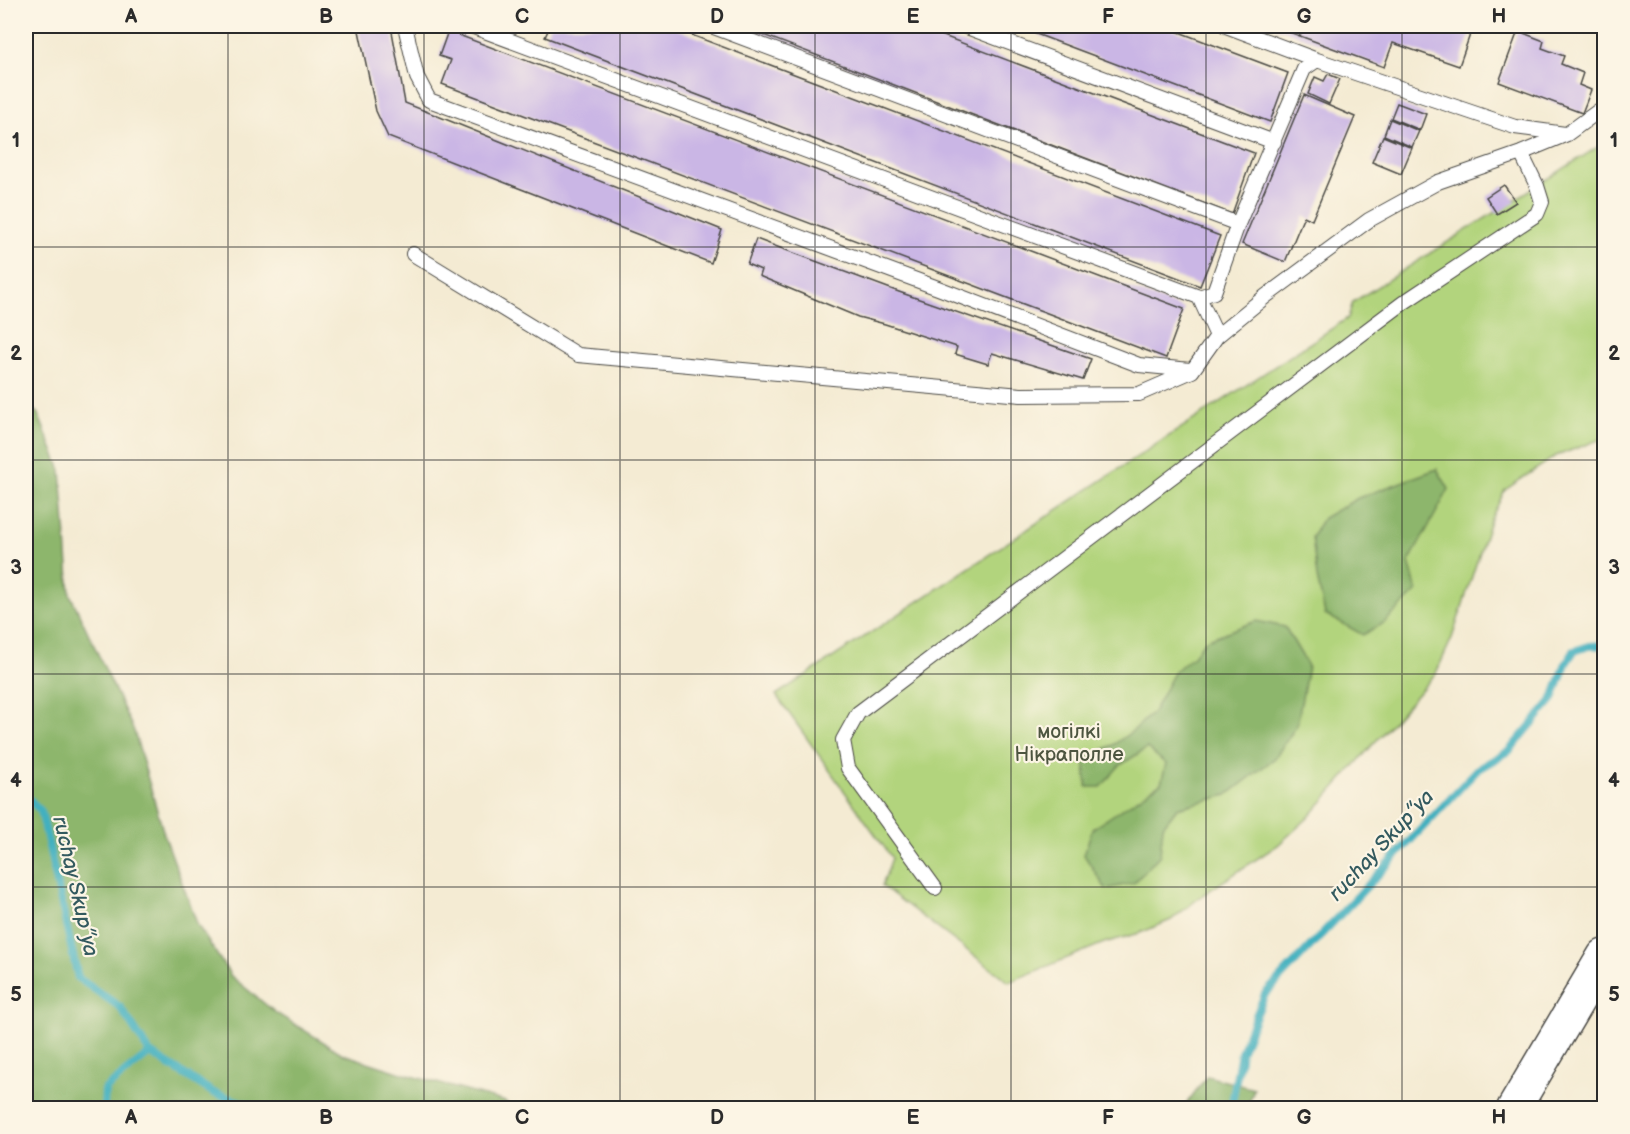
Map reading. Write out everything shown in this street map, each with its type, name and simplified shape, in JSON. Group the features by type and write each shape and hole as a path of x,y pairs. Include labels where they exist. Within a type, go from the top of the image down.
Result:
{"main road":[{"path":"1514,1108 1605,956"}],"lane":[{"path":"405,26 417,77 429,100 938,288 1139,365 1192,371"},
{"path":"471,26 1200,297 1214,292 1238,224 1304,69 1317,60"},
{"path":"711,26 1238,224"},
{"path":"964,26 1274,142"},
{"path":"1226,26 1317,60 1515,127 1567,134"},
{"path":"413,254 578,355 1021,395 1139,394 1192,371 1217,336 1266,296 1369,220 1438,182 1567,134 1605,107"},
{"path":"935,888 848,768 843,740 858,713 1403,303 1537,213 1542,202 1521,153"},
{"path":"1200,297 1217,336"}],"green space":[{"name":"могілкі Нікраполле","path":"1604,143 1604,438 1556,456 1505,490 1490,521 1452,638 1436,673 1308,818 1278,845 1204,894 1171,920 1140,933 1104,943 1009,982 882,886 892,858 776,695 1348,318 1353,302"},
{"path":"26,403 38,414 61,470 70,594 134,731 164,834 198,926 231,976 276,1013 343,1054 506,1102 510,1108 26,1108"},
{"path":"1437,469 1449,489 1409,562 1417,591 1384,623 1363,635 1325,614 1312,537 1323,518 1358,498"},
{"path":"1256,621 1285,627 1308,666 1297,725 1275,758 1227,795 1177,808 1163,826 1160,855 1134,883 1106,889 1084,855 1092,829 1161,783 1166,764 1147,748 1119,766 1101,787 1087,787 1084,758 1113,745 1153,712 1175,671 1193,656 1206,640"},
{"path":"1207,1076 1254,1089 1247,1108 1183,1108"}],"building":[{"path":"358,26 391,26 405,103 722,230 711,263 388,137 376,111"},
{"path":"550,26 668,26 1220,236 1200,286 545,37"},
{"path":"740,26 917,26 1254,153 1232,214"},
{"path":"1015,26 1163,26 1288,73 1270,122"},
{"path":"1273,26 1473,26 1459,66 1393,43 1384,67"},
{"path":"448,31 1184,309 1166,358 442,84 451,60 439,56"},
{"path":"1518,31 1544,41 1542,48 1564,56 1561,64 1583,73 1579,85 1591,90 1582,113 1499,82"},
{"path":"1328,74 1340,79 1329,104 1308,94 1315,77 1324,81"},
{"path":"1304,95 1355,117 1312,220 1304,216 1285,262 1242,244"},
{"path":"1397,103 1426,114 1420,130 1391,118"},
{"path":"1390,119 1419,131 1412,147 1384,135"},
{"path":"1383,136 1412,148 1401,174 1372,162"},
{"path":"1504,185 1516,202 1497,214 1486,197"},
{"path":"756,239 1091,359 1083,380 992,353 988,364 955,354 957,347 858,317 759,276 761,270 747,264"}],"waterway":[{"name":"ruchay Skup’’ya","path":"1231,1108 1241,1052 1265,994 1478,769 1509,751 1553,699 1566,663 1574,651 1589,646 1604,645"},
{"name":"ruchay Skup’’ya","path":"26,796 41,811 78,978 120,1007 150,1053 214,1093 258,1108"},
{"path":"104,1108 105,1089 150,1053"}]}
